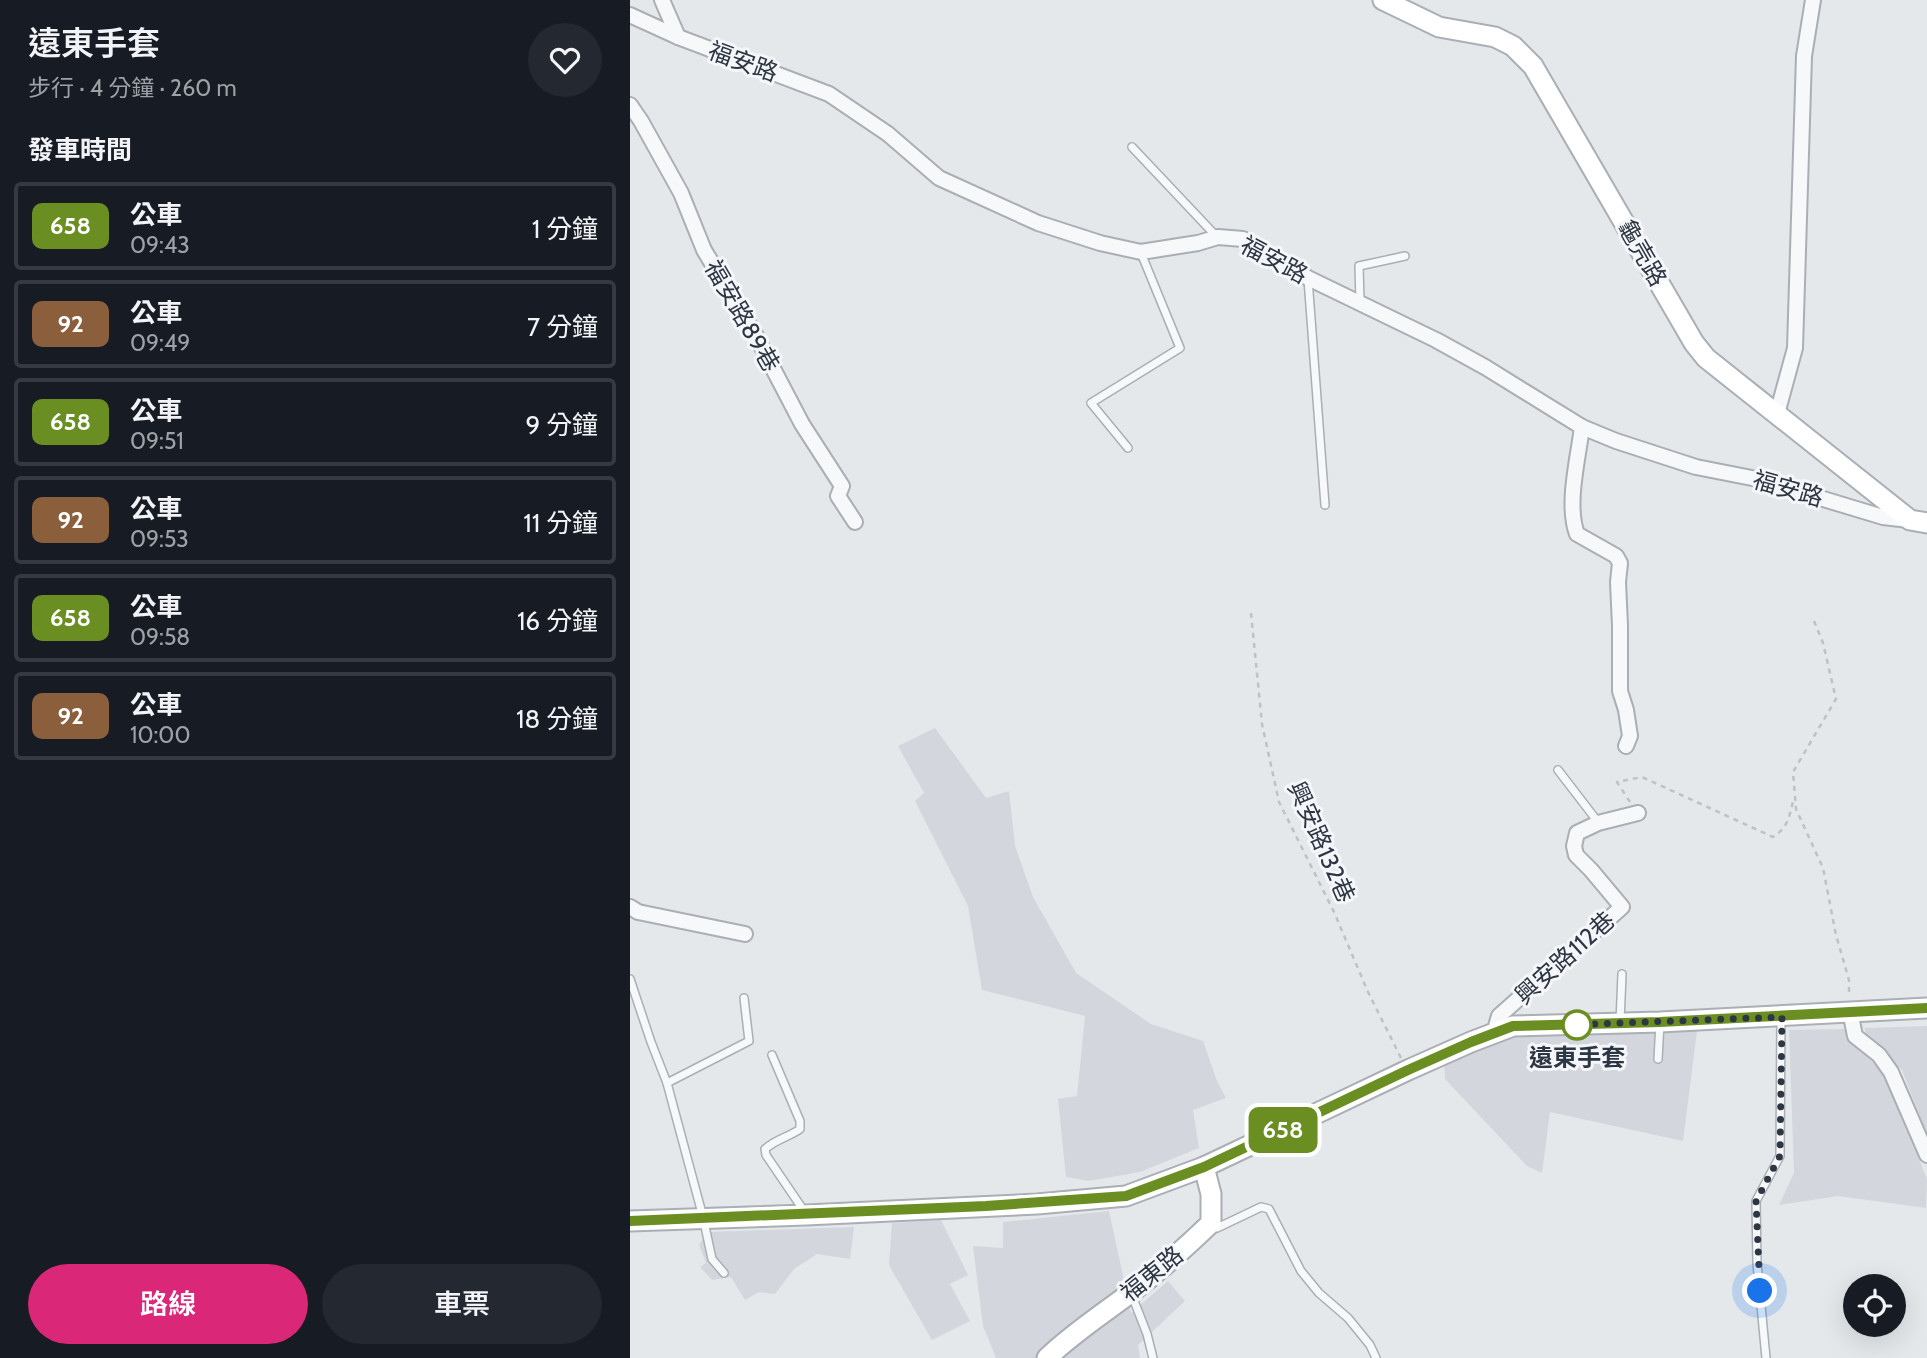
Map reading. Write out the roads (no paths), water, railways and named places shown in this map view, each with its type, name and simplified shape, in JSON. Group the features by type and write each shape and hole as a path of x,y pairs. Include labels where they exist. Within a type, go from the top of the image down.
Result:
{"street":[{"path":"662,0 678,37"},
{"name":"龜壳路","path":"1383,0 1439,27 1495,37 1513,46 1533,66 1706,358 1919,521"},
{"path":"1777,414 1795,348 1804,56 1813,0"},
{"name":"福安路","path":"630,15 678,37 829,94 888,134 939,178 1038,223 1100,243 1141,252 1198,243 1217,237 1243,239 1308,278 1436,340 1582,427 1616,442 1696,467 1757,479 1883,517 1919,521"},
{"name":"福安路89巷","path":"630,105 681,192 704,250 755,336 802,424 842,486 838,496 855,522"},
{"path":"1582,427 1572,509 1573,524 1577,534 1616,556 1620,564 1620,691 1630,736 1626,746"},
{"name":"興安路112巷","path":"1494,1033 1499,1016 1622,907 1576,855 1574,846 1577,833 1598,823 1638,813"},
{"path":"630,907 638,912 745,934"},
{"path":"630,1221 806,1215 1126,1196 1204,1167 1408,1070 1513,1026 1782,1017 1927,1008"},
{"path":"1850,1011 1855,1036 1879,1055 1891,1072 1927,1155"},
{"path":"1204,1167 1211,1194 1211,1223"},
{"name":"福東路","path":"1047,1358 1061,1344 1187,1247 1211,1223"}],"lane":[{"path":"1132,147 1217,237"},
{"path":"1128,449 1091,403 1180,348 1141,252"},
{"path":"1360,303 1359,266 1405,256"},
{"path":"1308,278 1325,505"},
{"path":"1558,770 1598,823"},
{"path":"1620,1023 1622,974"},
{"path":"630,979 667,1083 712,1259 724,1273"},
{"path":"667,1083 749,1041 744,998"},
{"path":"1766,1358 1756,1201 1780,1156 1782,1017"},
{"path":"1658,1059 1660,1022"},
{"path":"772,1055 800,1121 800,1129 772,1142 765,1149 766,1155 806,1215"},
{"path":"1211,1223 1217,1228 1261,1206 1269,1209 1301,1271 1319,1293 1348,1318 1370,1345 1376,1358"},
{"path":"1130,1293 1153,1358"}],"place":[{"name":"遠東手套","path":"1577,1025"}]}
